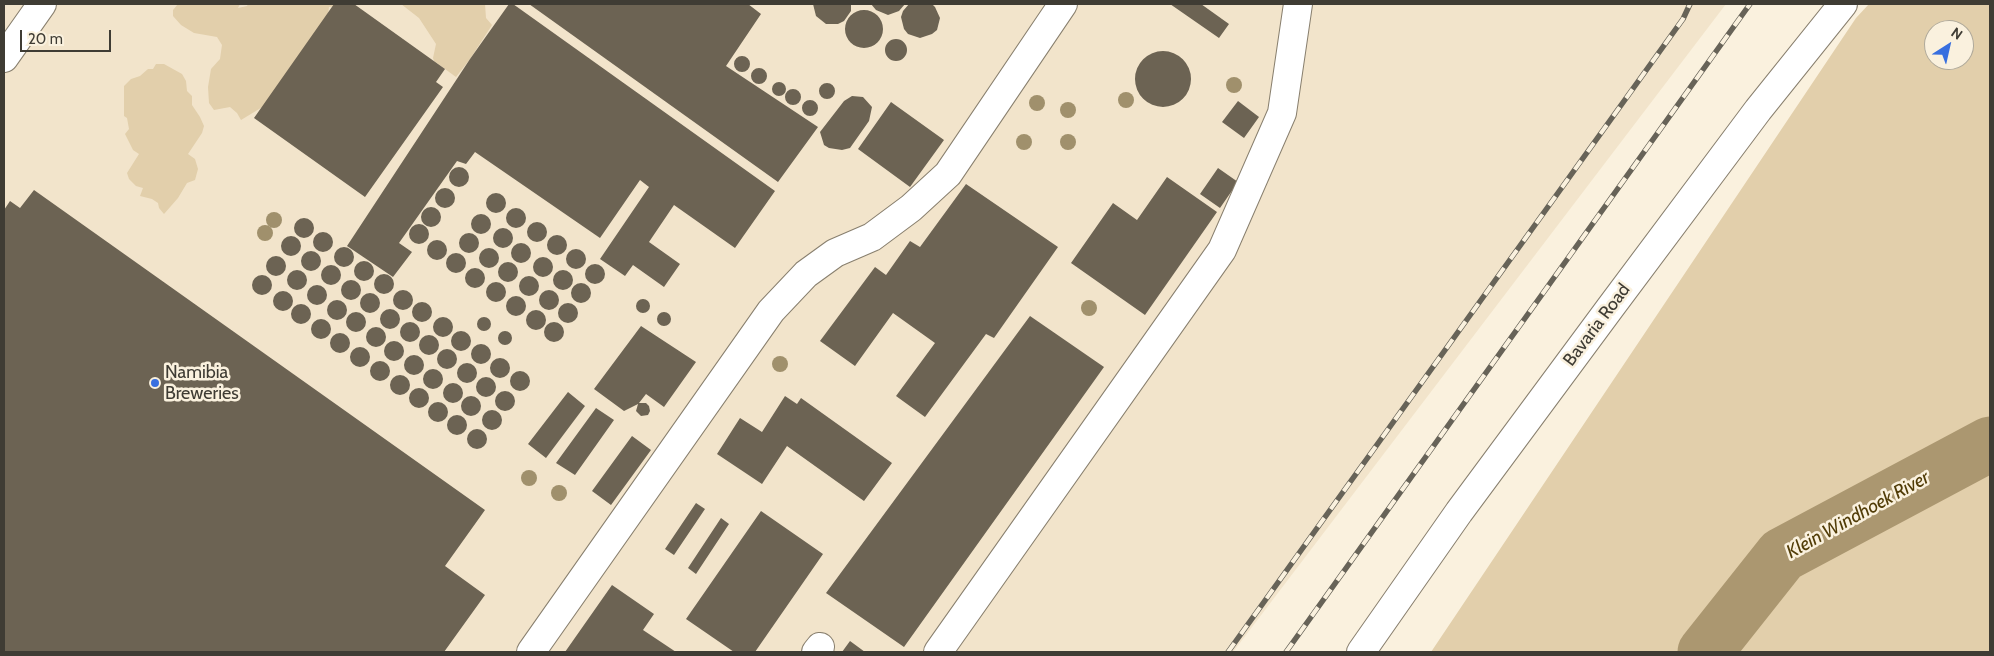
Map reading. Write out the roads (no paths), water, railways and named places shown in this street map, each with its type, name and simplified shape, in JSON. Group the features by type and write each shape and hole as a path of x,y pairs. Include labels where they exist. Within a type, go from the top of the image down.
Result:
{"street":[{"path":"4,58 42,4"},
{"path":"531,652 771,311 806,274 835,253 872,238 911,208 948,174 1064,4"},
{"path":"938,652 1222,250 1282,113 1298,4"},
{"name":"Bavaria Road","path":"1361,652 1458,512 1758,110 1843,4"}],"waterway":[{"name":"Klein Windhoek River","path":"1705,652 1782,555 1990,444"}],"railway":[{"path":"1228,652 1683,19 1690,4"},
{"path":"1286,652 1750,4"}],"place":[{"name":"Namibia Breweries","path":"155,383"}]}
